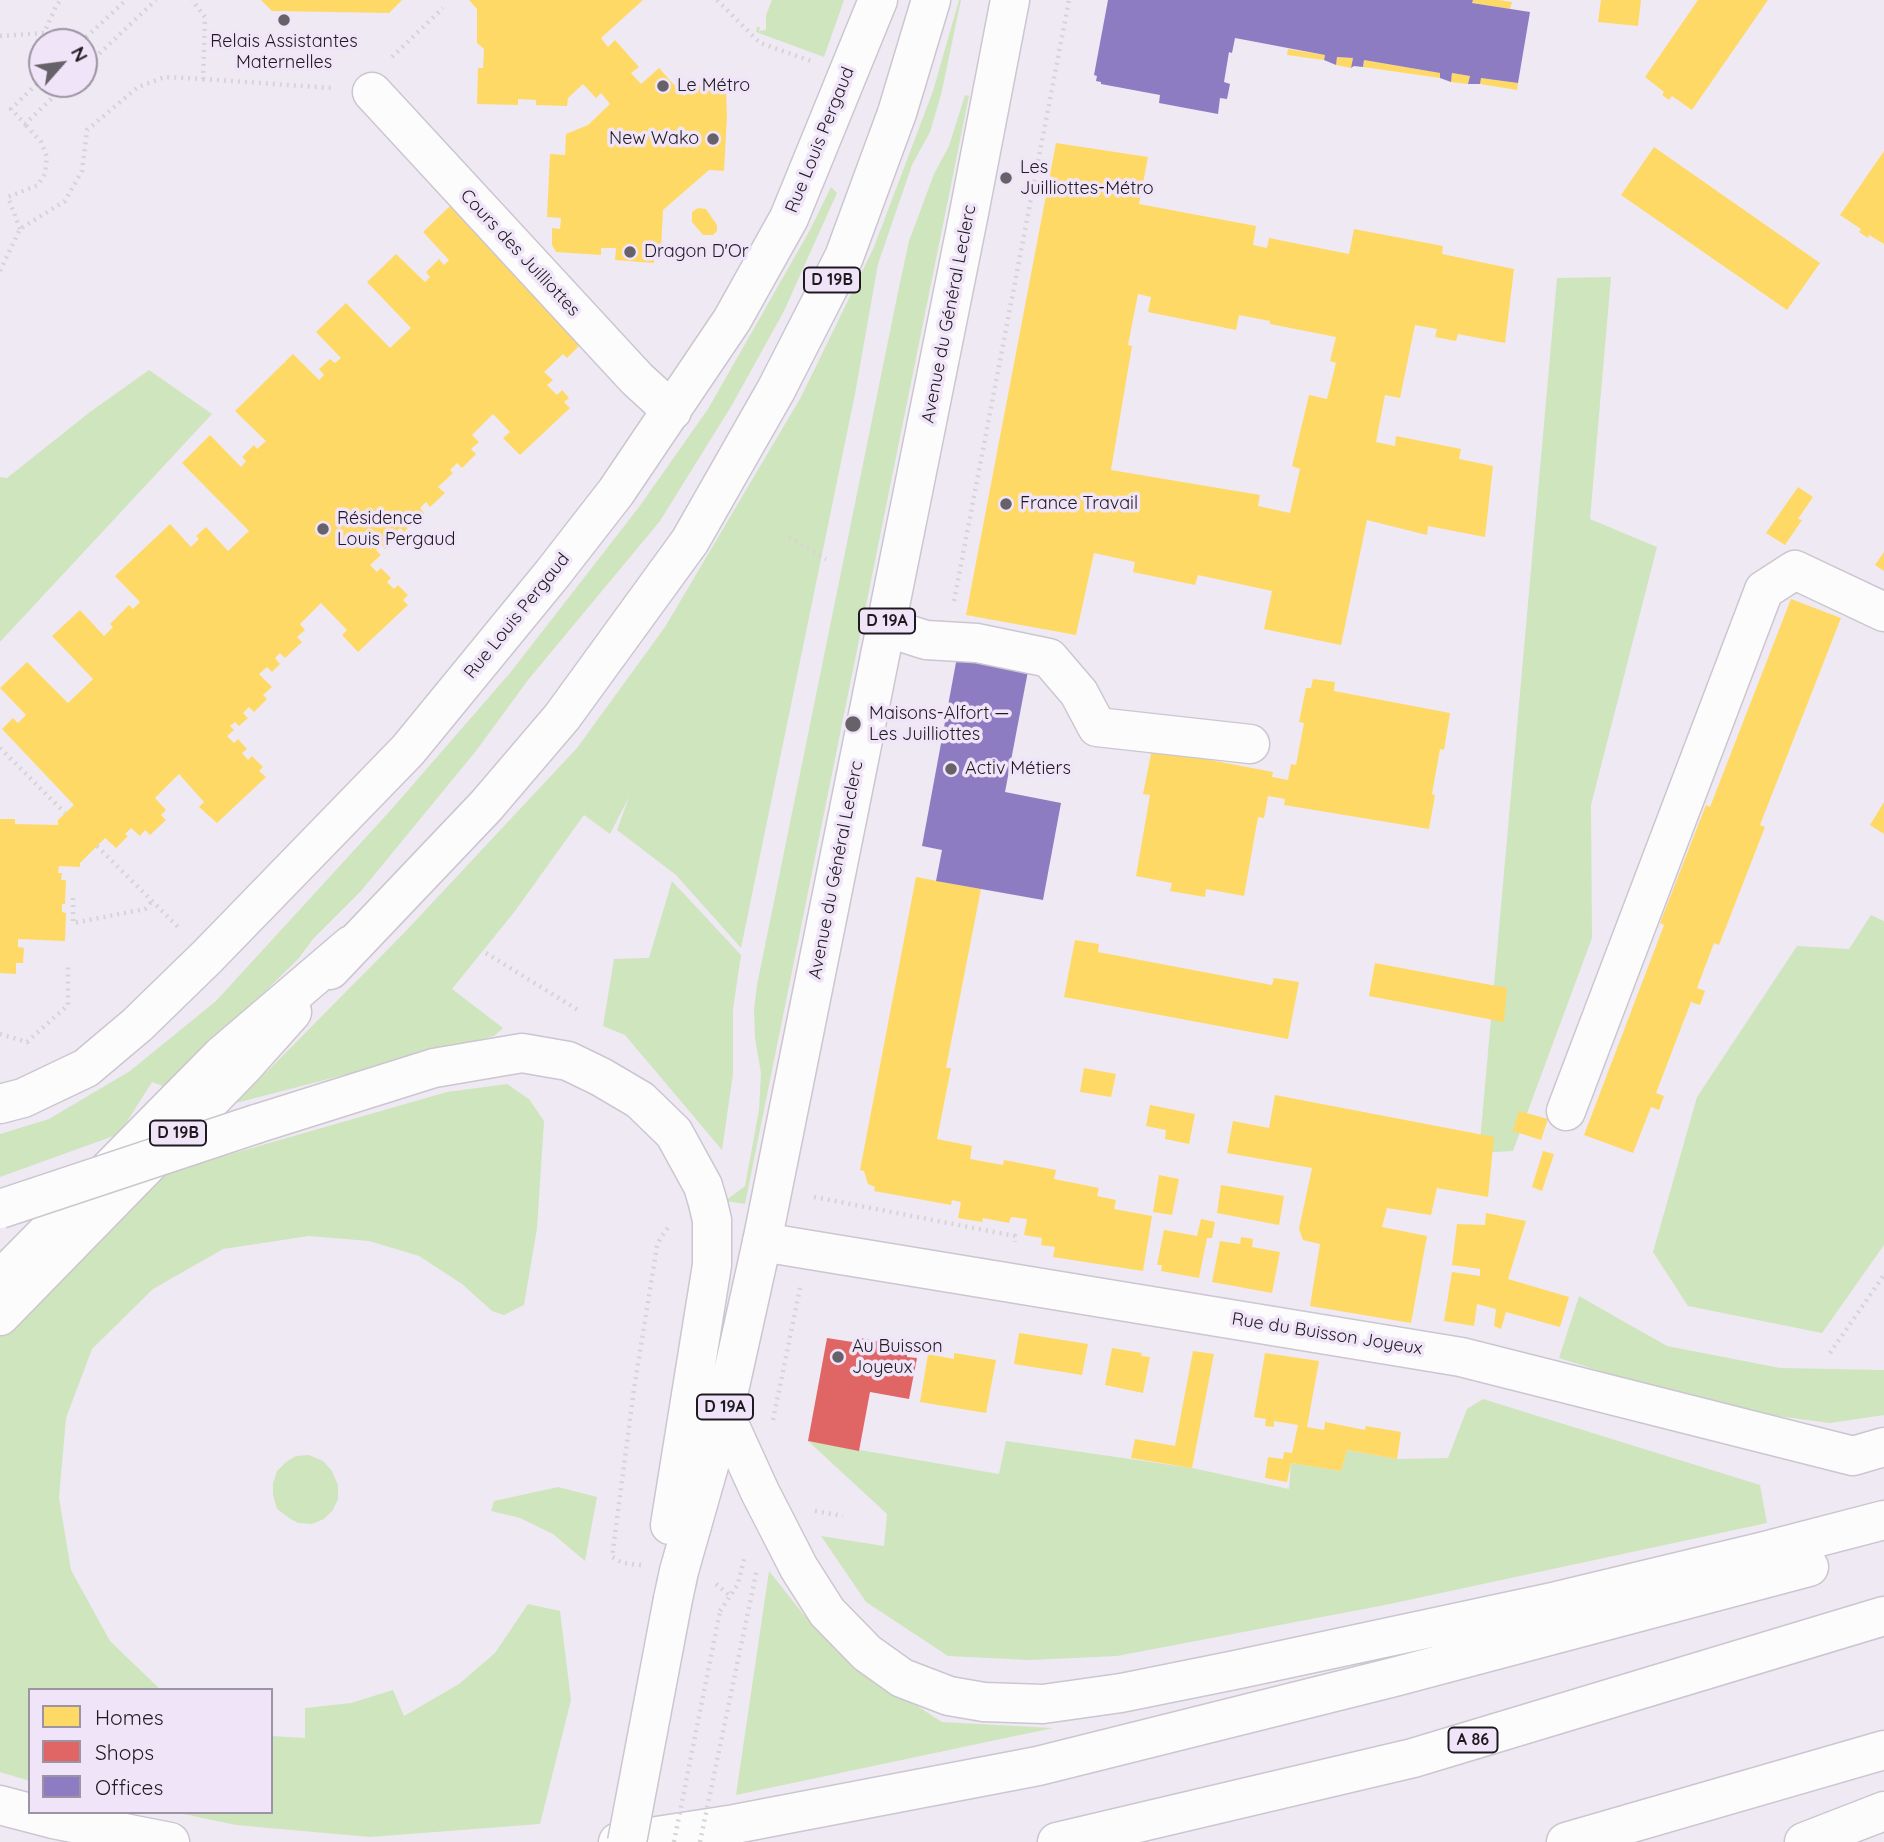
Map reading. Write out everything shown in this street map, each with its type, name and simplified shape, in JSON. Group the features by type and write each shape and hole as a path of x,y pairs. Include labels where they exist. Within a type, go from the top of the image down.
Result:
{"main road":[{"name":"Rue Louis Pergaud","path":"0,1104 23,1098 86,1068 137,1026 408,750 553,573 616,492 732,320 789,218 878,0"},
{"name":"D 19B","path":"0,1316 242,1068 351,946 486,806 562,717 690,541 776,390 844,257 897,113 931,0"},
{"name":"Avenue du Général Leclerc","path":"667,1579 724,1413 762,1241 1010,0"},
{"name":"Cours des Juilliottes","path":"365,81 637,379 672,411"},
{"path":"1566,1111 1764,590 1795,570 1884,612"},
{"path":"885,627 926,640 977,643 1049,658 1079,693 1097,727 1250,744"},
{"path":"0,1280 221,1056 351,946"},
{"path":"0,1209 434,1068 522,1052 568,1061 601,1077 640,1100 674,1133 703,1186 712,1220 712,1265 667,1542 667,1579"},
{"name":"Rue du Buisson Joyeux","path":"762,1241 1461,1357 1853,1456 1884,1447"},
{"path":"724,1413 799,1568 827,1612 867,1653 902,1678 949,1696 984,1702 1043,1704 1185,1681 1557,1601 1884,1520"},
{"path":"618,1842 735,1824 1038,1766 1394,1677 1884,1547"},
{"name":"D 19A","path":"627,1842 667,1579"},
{"name":"A 86","path":"1057,1842 1413,1758 1884,1616"},
{"path":"1566,1842 1884,1750"},
{"path":"0,1805 28,1812"},
{"path":"1804,1842 1884,1811"},
{"path":"34,1814 170,1842"}],"path":[{"path":"0,36 44,33 61,0"},
{"path":"96,28 126,0"},
{"path":"98,55 156,0"},
{"path":"192,0 205,17 203,79"},
{"path":"718,0 760,43 847,75"},
{"path":"0,271 20,229 65,201 82,171 87,130 138,87 165,77 365,81 443,8"},
{"path":"20,229 8,197 38,185 45,174 47,157 41,142 11,109 28,93"},
{"path":"25,124 52,98"},
{"path":"789,537 826,559"},
{"path":"0,748 65,813"},
{"path":"97,846 207,957"},
{"path":"73,898 73,923 145,909 152,901"},
{"path":"486,953 578,1010"},
{"path":"0,1034 27,1042 68,1005 68,965"},
{"path":"814,1198 1015,1236 1014,1245"},
{"path":"667,1579 612,1557 634,1389 657,1246 674,1221"},
{"path":"1830,1353 1884,1275"},
{"path":"771,1432 801,1281"},
{"path":"810,1510 843,1516"},
{"path":"674,1842 720,1611 738,1584 747,1544"},
{"path":"700,1842 757,1569"}],"green space":[{"path":"772,0 844,0 824,57 756,32 757,27 760,27 759,31 766,30 766,15"},
{"path":"959,0 941,95 930,132 912,165 878,264 855,394 741,948 676,875 617,830 629,797 610,834 584,815 515,911 452,989 503,1028 494,1036 236,1103 404,933 577,748 665,627 801,397 874,247 933,91"},
{"path":"965,95 969,96 745,1204 725,1201 745,1186 759,1110 761,1073 754,1010 757,985 909,241 934,174 949,146"},
{"path":"831,187 837,193 784,311 732,405 660,521 528,680 476,751 361,891 313,939 299,958 168,1088 152,1082 119,1134 0,1177 0,1134 49,1119 130,1071 216,1001 390,811 510,673 639,507 708,409 810,230"},
{"path":"1611,277 1590,519 1657,547 1591,805 1592,938 1513,1151 1479,1153 1557,278"},
{"path":"149,370 212,414 0,642 0,477 7,478 90,412"},
{"path":"672,881 741,955 733,1009 733,1074 722,1150 625,1035 603,1026 614,959 649,958"},
{"path":"1871,915 1884,921 1884,1245 1822,1333 1688,1306 1653,1252 1697,1097 1797,946 1849,949"},
{"path":"507,1084 529,1099 544,1121 537,1228 524,1305 504,1315 492,1311 462,1284 419,1256 369,1241 309,1236 223,1249 153,1289 92,1349 66,1418 59,1498 71,1570 110,1641 159,1688 28,1688 28,1780 0,1772 0,1333 151,1177 447,1092"},
{"path":"1579,1296 1667,1346 1780,1368 1884,1370 1884,1415 1830,1423 1716,1408 1559,1358"},
{"path":"1483,1399 1760,1485 1767,1523 1385,1605 1117,1656 1030,1660 948,1656 866,1602 821,1536 884,1546 887,1514 808,1441 999,1474 1006,1441 1192,1468 1289,1489 1291,1463 1341,1471 1347,1450 1397,1459 1448,1458 1467,1409"},
{"path":"309,1455 323,1461 332,1471 338,1485 338,1499 333,1510 324,1519 312,1524 298,1523 289,1518 277,1509 273,1495 277,1471 296,1456"},
{"path":"558,1487 597,1497 585,1561 553,1534 520,1518 491,1511 494,1501"},
{"path":"769,1571 804,1615 877,1680 942,1722 1053,1728 736,1795"},
{"path":"528,1604 560,1611 571,1700 540,1824 370,1837 236,1825 184,1814 273,1814 273,1736 305,1738 305,1708 351,1703 393,1690 404,1716 459,1684 495,1653"}],"building: Homes":[{"path":"261,0 402,0 389,13 272,11"},
{"path":"469,0 643,0 601,38 608,47 615,40 639,67 631,73 641,84 659,68 684,96 696,85 726,89 724,171 709,170 663,210 661,249 655,248 654,263 615,260 616,248 601,248 601,255 556,252 552,245 552,228 560,229 561,218 547,217 550,154 565,155 566,134 588,125 610,104 601,93 596,98 583,84 568,98 567,106 536,105 536,100 518,99 518,105 477,104 478,68 483,68 484,49 477,43 477,9"},
{"path":"1473,0 1512,2 1510,9 1472,3"},
{"path":"1601,0 1641,0 1638,26 1598,22"},
{"path":"1698,0 1768,0 1692,110 1672,96 1669,100 1662,95 1664,92 1645,77"},
{"path":"1288,49 1325,55 1324,60 1287,55"},
{"path":"1337,57 1353,58 1351,68 1336,65"},
{"path":"1364,60 1440,73 1440,78 1363,67"},
{"path":"1452,73 1470,76 1468,84 1451,82"},
{"path":"1481,78 1518,83 1517,90 1480,84"},
{"path":"1056,143 1148,157 1139,204 1256,226 1253,245 1267,248 1269,238 1349,254 1354,229 1443,246 1442,254 1514,269 1505,343 1458,334 1456,341 1435,337 1437,329 1415,325 1400,398 1385,395 1376,442 1395,446 1396,436 1461,449 1459,459 1493,466 1485,537 1428,526 1427,535 1367,520 1341,645 1264,629 1272,591 1198,575 1195,585 1133,572 1135,562 1094,553 1076,635 966,615","holes":["1138,294 1151,297 1148,312 1236,330 1239,315 1336,337 1330,361 1336,363 1327,399 1309,395 1292,466 1300,469 1290,513 1258,506 1260,495 1111,470 1132,346 1128,345"]},
{"path":"1654,147 1820,263 1787,310 1621,195"},
{"path":"1884,151 1884,244 1869,235 1868,238 1859,232 1861,229 1840,215"},
{"name":"Résidence Louis Pergaud","path":"450,206 581,344 567,358 563,354 544,372 553,380 547,385 557,395 562,390 569,398 564,402 570,408 520,455 503,438 510,432 493,414 472,435 479,442 471,449 476,454 462,468 457,463 450,470 453,473 438,487 445,493 430,507 426,502 420,508 424,513 413,523 409,518 404,523 408,528 404,532 400,528 396,532 400,535 385,549 382,545 376,550 381,555 370,565 377,572 381,568 391,578 387,582 394,589 398,585 408,595 403,600 408,605 358,652 342,635 347,630 321,603 300,624 305,630 297,637 302,642 285,658 280,653 275,658 280,664 272,672 267,667 259,674 272,687 263,695 267,699 254,712 249,707 243,713 248,718 239,726 235,722 230,726 234,730 227,736 234,743 238,739 247,749 242,753 248,760 252,756 263,767 259,771 266,777 217,823 199,807 204,802 179,774 155,798 166,810 161,815 166,820 150,835 145,830 140,836 131,828 125,834 128,836 116,848 105,838 80,863 80,867 59,866 61,880 66,880 65,904 62,904 62,912 66,913 65,941 18,939 18,947 24,948 23,963 16,963 16,974 0,973 0,819 15,819 15,824 58,825 58,820 74,805 2,729 13,718 18,723 26,715 0,688 27,662 68,703 93,679 52,636 80,610 104,636 113,627 110,624 129,605 133,609 140,602 115,576 170,524 191,547 199,539 196,536 206,527 228,551 249,531 182,463 210,435 241,467 246,461 242,457 254,445 257,449 266,441 235,411 293,354 319,380 324,375 319,369 330,359 335,363 341,358 316,332 346,303 390,348 411,328 367,282 396,254 425,282 430,277 426,272 439,259 444,265 449,260 423,232"},
{"path":"698,208 706,209 717,225 717,231 713,235 703,235 692,222 692,212"},
{"path":"1798,487 1813,497 1785,545 1766,533"},
{"path":"1884,552 1884,571 1875,565"},
{"path":"1791,599 1841,618 1760,825 1765,827 1719,945 1714,943 1697,988 1705,991 1700,1005 1691,1002 1656,1093 1664,1096 1659,1110 1651,1107 1633,1153 1584,1135 1664,925 1660,923 1706,805 1710,807"},
{"path":"1313,679 1335,682 1334,691 1450,713 1444,750 1440,749 1429,829 1284,805 1285,799 1268,796 1264,818 1258,817 1244,896 1206,889 1205,897 1170,891 1172,883 1136,876 1150,795 1143,794 1152,749 1273,772 1272,777 1288,780 1291,764 1296,765 1304,723 1299,722 1306,688 1311,688"},
{"path":"1884,802 1884,834 1870,825"},
{"path":"916,877 981,889 946,1068 951,1068 937,1139 972,1146 970,1159 1003,1165 1004,1160 1056,1170 1054,1179 1099,1188 1097,1196 1116,1200 1114,1209 1152,1216 1143,1271 1053,1257 1055,1247 1041,1245 1042,1238 1024,1235 1027,1219 1011,1217 1009,1223 983,1218 982,1222 958,1218 961,1202 952,1200 951,1205 874,1191 875,1187 868,1184 864,1171 860,1170"},
{"path":"1075,940 1099,944 1098,952 1272,985 1274,978 1299,982 1288,1039 1064,997"},
{"path":"1375,963 1507,988 1504,1022 1369,996"},
{"path":"1084,1068 1116,1074 1111,1097 1080,1092"},
{"path":"1275,1095 1494,1137 1488,1197 1437,1188 1431,1215 1387,1208 1382,1227 1427,1236 1411,1323 1310,1306 1320,1244 1303,1240 1299,1229 1312,1168 1227,1153 1233,1121 1269,1128"},
{"path":"1150,1105 1195,1114 1189,1144 1165,1139 1166,1130 1146,1126"},
{"path":"1519,1111 1548,1119 1541,1140 1513,1131"},
{"path":"1543,1151 1554,1154 1542,1191 1532,1187"},
{"path":"1159,1175 1179,1179 1172,1215 1153,1212"},
{"path":"1221,1185 1284,1196 1279,1225 1217,1213"},
{"path":"1486,1213 1526,1221 1508,1279 1569,1297 1560,1327 1506,1312 1501,1329 1494,1326 1496,1309 1477,1304 1474,1326 1444,1321 1452,1272 1480,1276 1480,1269 1452,1265 1457,1224 1485,1225"},
{"path":"1201,1219 1215,1222 1212,1238 1207,1238 1199,1278 1161,1271 1162,1265 1157,1265 1164,1230 1197,1236"},
{"path":"1241,1237 1253,1239 1252,1247 1280,1252 1272,1293 1212,1282 1220,1241 1240,1244"},
{"path":"1019,1333 1088,1344 1082,1375 1014,1364"},
{"path":"1112,1348 1150,1357 1143,1393 1105,1385"},
{"path":"1193,1351 1214,1354 1192,1468 1131,1458 1135,1439 1175,1446"},
{"path":"954,1353 996,1360 986,1413 920,1402 928,1354 954,1359"},
{"path":"1265,1353 1319,1361 1307,1427 1324,1430 1325,1422 1365,1430 1366,1426 1401,1432 1397,1459 1347,1450 1341,1471 1291,1463 1287,1482 1265,1478 1268,1457 1283,1459 1284,1452 1292,1453 1298,1425 1274,1421 1274,1427 1265,1426 1266,1419 1254,1417"}],"building: Shops":[{"path":"827,1338 859,1343 860,1338 908,1347 907,1357 917,1358 909,1399 870,1392 859,1451 808,1441"}],"building: Offices":[{"path":"1108,0 1473,0 1472,3 1530,12 1518,83 1481,78 1480,84 1468,84 1470,76 1452,73 1451,82 1440,78 1440,73 1364,60 1363,67 1351,68 1353,58 1337,57 1336,65 1324,60 1325,55 1235,38 1232,53 1229,52 1224,82 1230,84 1227,99 1220,98 1218,114 1159,103 1160,95 1096,81 1097,76 1094,75"},
{"path":"957,657 1028,671 1005,792 1061,803 1043,900 936,881 942,850 922,846"}],"place":[{"name":"Relais Assistantes Maternelles","path":"284,20"},
{"name":"Le Métro","path":"663,86"},
{"name":"New Wako","path":"713,139"},
{"name":"Les Juilliottes-Métro","path":"1006,178"},
{"name":"Dragon D'Or","path":"630,252"},
{"name":"France Travail","path":"1006,504"},
{"name":"Résidence Louis Pergaud","path":"323,529"},
{"name":"Maisons-Alfort — Les Juilliottes","path":"853,724"},
{"name":"Activ Métiers","path":"951,769"},
{"name":"Au Buisson Joyeux","path":"838,1357"}]}
